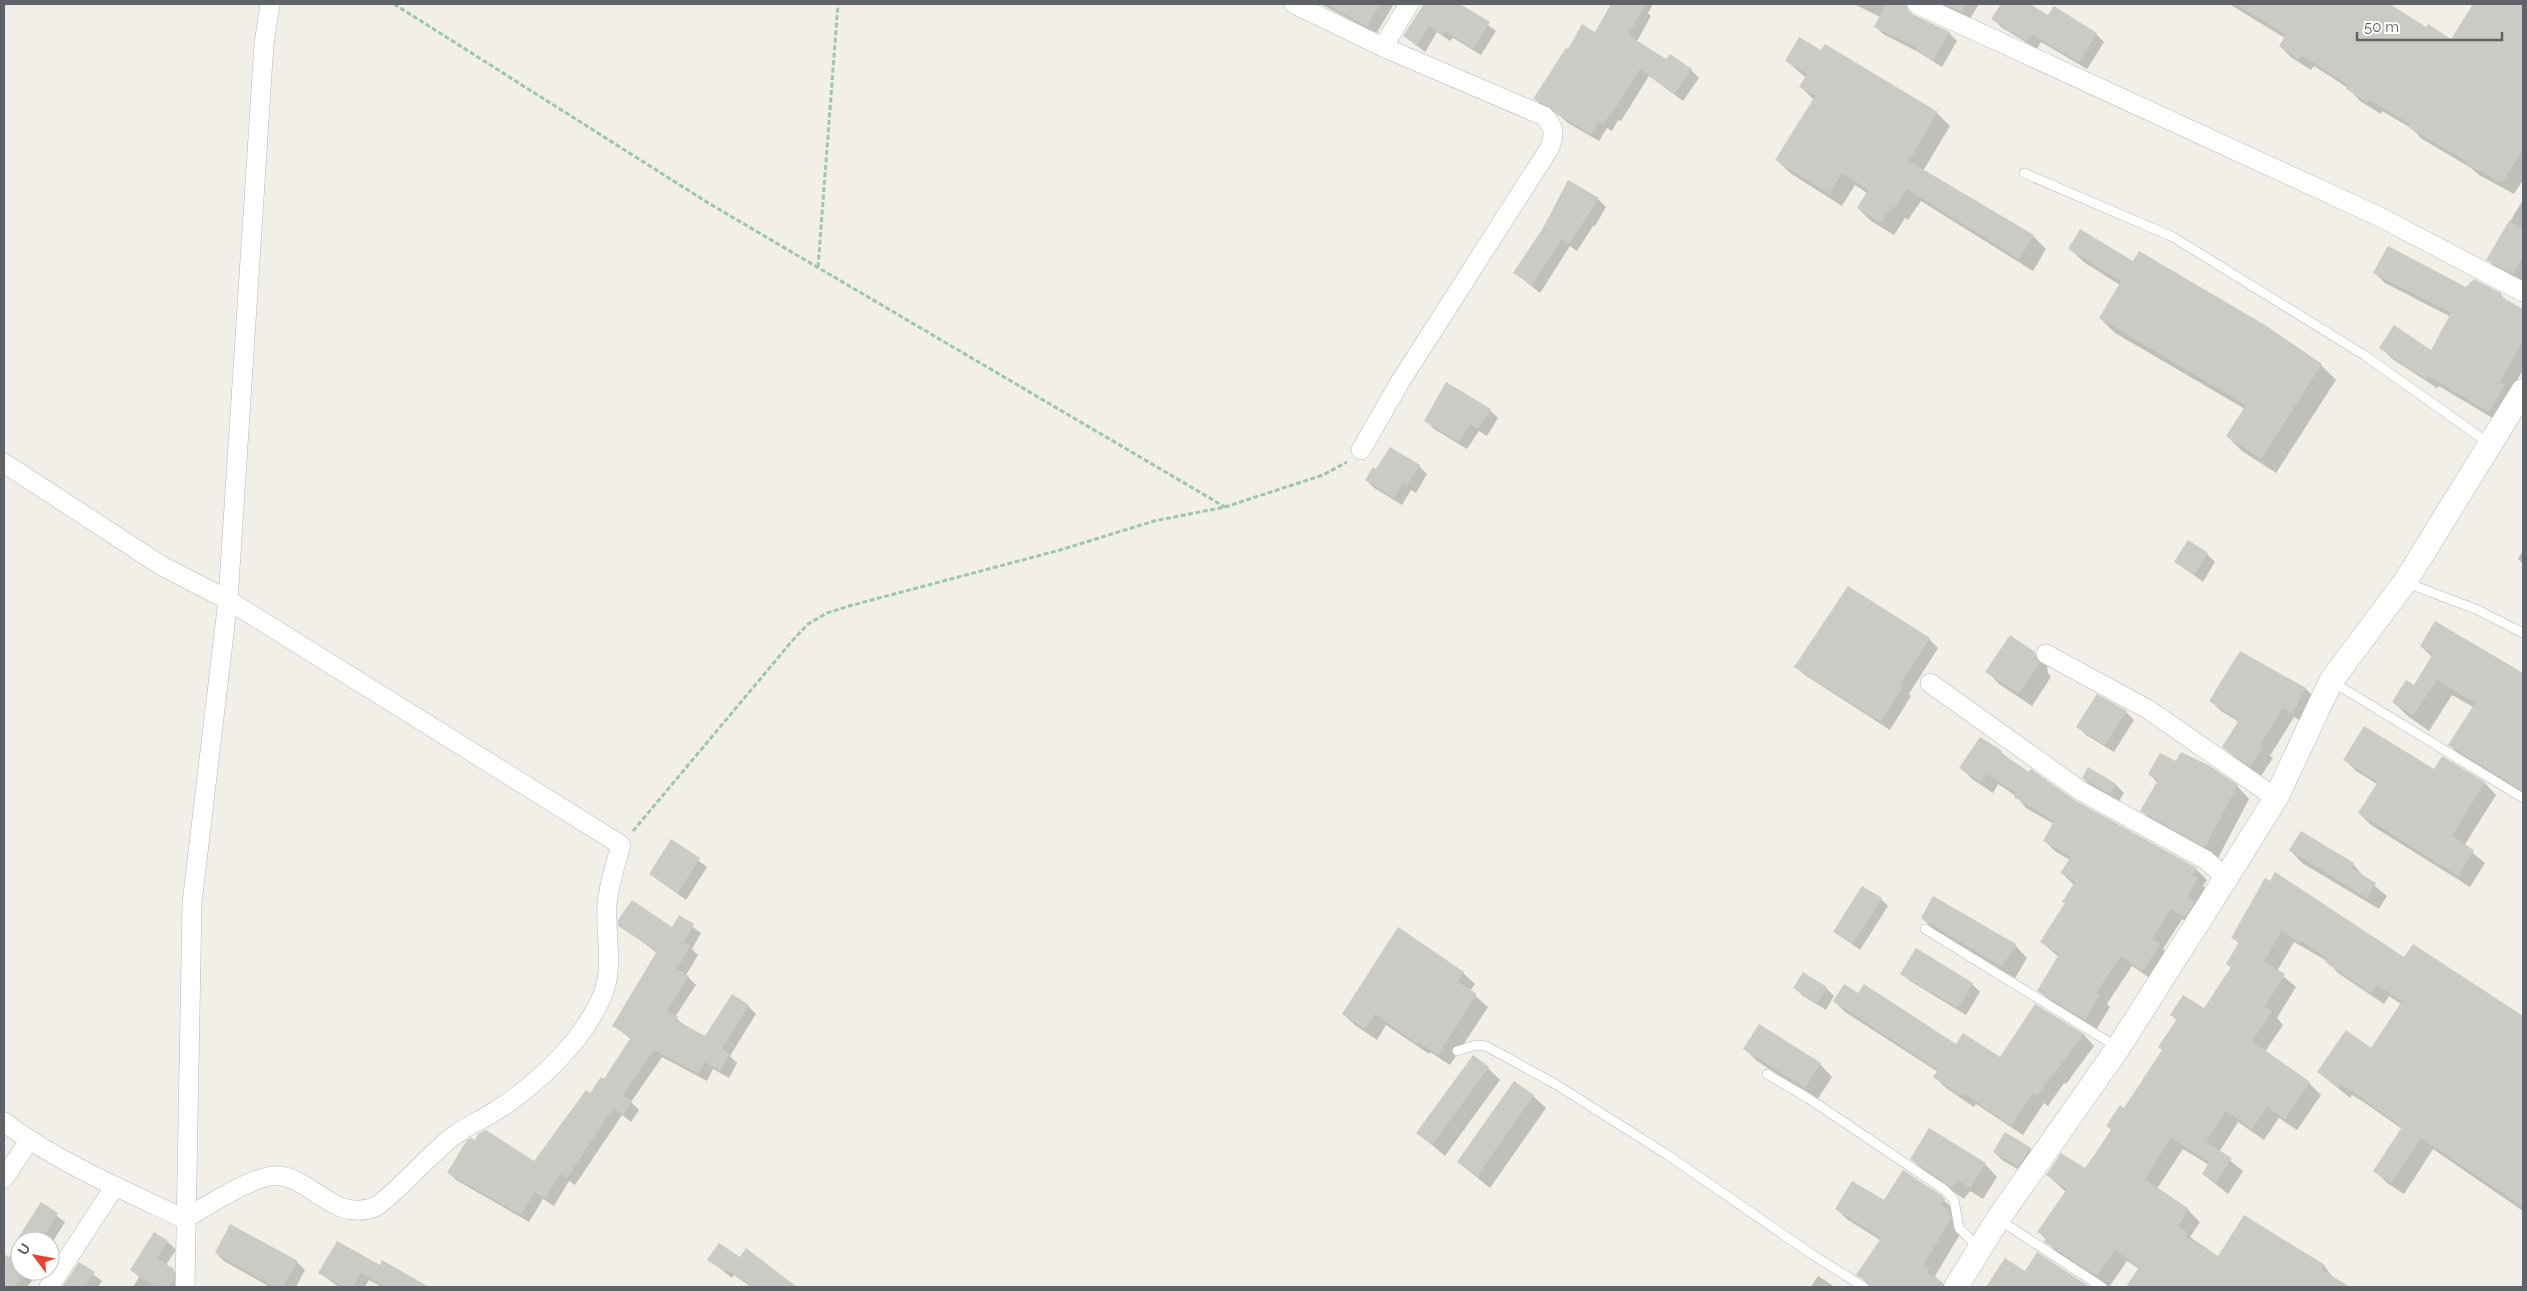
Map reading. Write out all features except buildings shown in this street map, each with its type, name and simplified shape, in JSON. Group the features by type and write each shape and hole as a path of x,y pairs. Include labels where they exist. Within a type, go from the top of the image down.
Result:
{"street":[{"path":"185,1287 192,903 228,600 264,54 270,4"},
{"path":"1294,4 1383,47 1544,116 1553,129 1553,139 1400,382 1361,450"},
{"path":"1383,47 1409,4"},
{"path":"1917,4 2380,217 2523,292"},
{"path":"1956,1287 1998,1219 2118,1048 2226,878 2276,798 2331,681 2405,582 2523,391"},
{"path":"4,463 162,566 228,600 621,845 611,878 607,903 609,966 603,994 585,1026 563,1054 525,1090 497,1110 455,1134 389,1197 365,1212 354,1212 341,1208 295,1182 283,1177 271,1176 207,1205 185,1219"},
{"path":"2046,654 2149,710 2276,798"},
{"path":"1930,684 2081,791 2206,860 2226,878"},
{"path":"4,1122 29,1140 115,1186 185,1219"},
{"path":"4,1178 29,1140"},
{"path":"49,1287 115,1186"}],"lane":[{"path":"2024,173 2173,237 2364,355 2491,444"},
{"path":"2405,582 2478,610 2523,634"},
{"path":"2331,681 2523,798"},
{"path":"1925,929 2118,1048"},
{"path":"1457,1051 1476,1046 1486,1046 1557,1085 1666,1154 1813,1255 1864,1287"},
{"path":"1767,1074 1808,1098 1945,1190 1954,1200 1959,1228 1980,1248"},
{"path":"1998,1219 2102,1287"}],"path":[{"path":"394,4 710,204 1225,507"},
{"path":"818,267 838,4"},
{"path":"621,845 792,641 808,624 827,613 894,592 1060,550 1154,521 1225,507 1323,475 1348,462 1361,450"}]}
